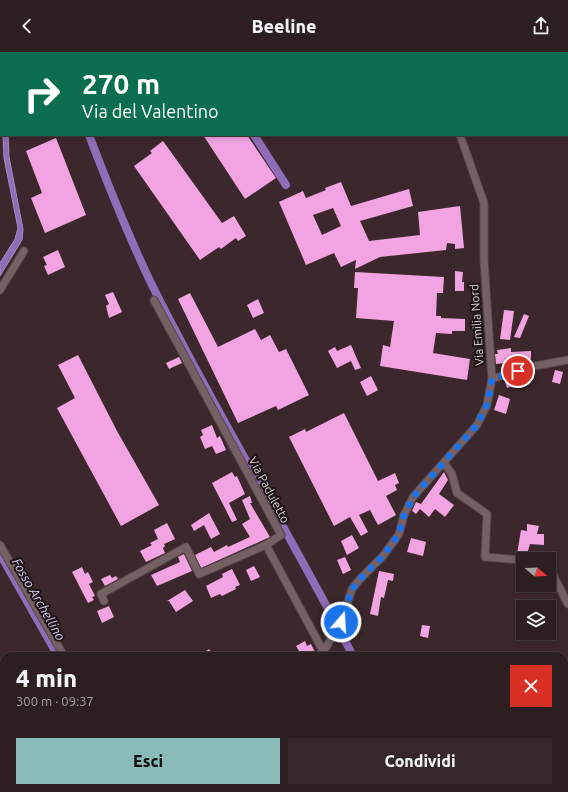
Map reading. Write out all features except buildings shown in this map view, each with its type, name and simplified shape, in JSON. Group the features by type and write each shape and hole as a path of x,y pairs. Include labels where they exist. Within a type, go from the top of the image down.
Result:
{"street":[{"name":"Via Emilia Nord","path":"324,652 341,622 352,589 383,556 399,534 404,515 413,497 477,425 487,405 492,379 484,260 484,203 460,136"},
{"path":"0,290 24,251"},
{"name":"Via Paduletto","path":"104,601 102,594 186,547 199,574 266,545 280,535 154,300"},
{"path":"492,379 529,367 568,360"},
{"path":"444,463 452,474 457,493 486,514 485,557 516,559"},
{"path":"0,545 62,652"},
{"path":"266,545 322,647 322,652"},
{"path":"556,581 568,604"}],"shaded area":[{"path":"3,136 8,136 9,157 23,229 22,240 0,276 0,263 15,239 18,228 4,158"}],"waterway":[{"path":"89,136 118,210 151,283 200,377 303,562 351,652"},
{"path":"255,136 286,185"},
{"name":"Fosso Archellino","path":"0,554 56,652"}],"route":[{"path":"341,622 352,589 383,556 399,534 404,515 413,497 477,425 487,405 492,379 518,371"}]}
